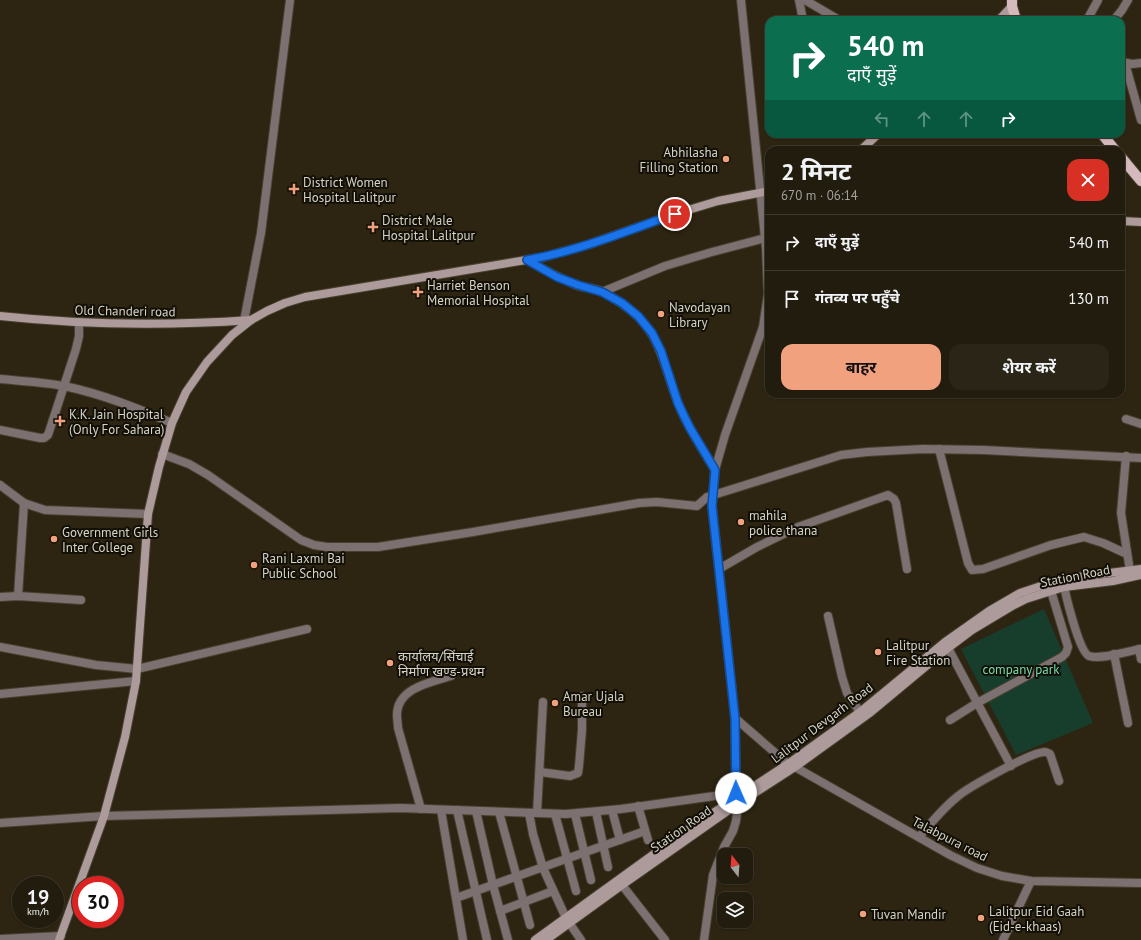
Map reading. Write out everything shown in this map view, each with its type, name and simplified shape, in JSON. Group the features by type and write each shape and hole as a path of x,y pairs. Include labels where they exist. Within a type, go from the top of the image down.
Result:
{"main road":[{"path":"1012,3 1015,16"},
{"path":"1105,138 1112,146"},
{"path":"1125,162 1141,181"}],"street":[{"path":"247,320 261,233 290,0"},
{"path":"741,0 765,228"},
{"path":"799,0 802,16"},
{"path":"805,0 832,16"},
{"path":"1089,16 1098,0"},
{"path":"1117,16 1128,0"},
{"path":"1002,16 1012,3"},
{"path":"1125,63 1141,63"},
{"path":"1125,69 1141,120"},
{"path":"865,146 874,138"},
{"path":"0,939 60,938 104,816 125,736 136,680 148,514 164,448 172,423 186,392 207,362 247,320 285,303 305,297 544,257 590,244 718,200 765,191"},
{"path":"1125,221 1141,222"},
{"path":"602,292 665,266 712,252 765,243"},
{"path":"527,260 557,277 602,292 622,303 638,316 652,333 661,351 678,403 690,428 715,470"},
{"name":"Old Chanderi road","path":"0,316 79,322 161,324 247,320"},
{"path":"704,940 713,875 736,821 735,718 712,495 715,470 725,435 765,318"},
{"path":"0,430 34,438 44,438 48,435 76,349 79,336 79,322"},
{"path":"0,379 63,386 97,394 172,423"},
{"path":"1126,419 1141,424"},
{"path":"164,448 208,475 301,540 314,545 327,547 378,547 639,503 700,503 712,495 841,455 867,452 939,449 1126,456 1141,458"},
{"path":"939,449 968,562 972,570 983,569 1051,545 1084,537 1127,554"},
{"path":"1126,456 1121,514 1130,571"},
{"path":"0,485 24,503 45,510 148,514"},
{"path":"719,570 758,547 798,527 888,495 894,499 896,503 907,569"},
{"path":"18,596 24,503"},
{"name":"Lalitpur Devgarh Road","path":"536,940 568,921 690,828 792,766 945,642 989,611 1020,593 1063,583 1141,569"},
{"name":"Station Road","path":"792,766 871,712 972,630 1012,606 1026,599 1051,591 1063,583 1113,581 1141,575"},
{"path":"1063,583 1078,639 1084,651 1088,655 1098,657 1140,649 1141,659"},
{"path":"950,720 1062,657 1066,653 1068,647 1051,591"},
{"path":"0,597 18,596 81,600"},
{"path":"828,616 847,693 860,712"},
{"path":"0,647 96,665 137,669 307,629"},
{"path":"948,648 1011,766"},
{"path":"1114,654 1128,723"},
{"path":"421,809 398,728 398,706 404,696 416,687 452,676"},
{"path":"0,694 136,680"},
{"path":"540,772 570,776 578,773 580,766 582,730 582,696"},
{"path":"543,702 540,772 533,813 533,834 543,868 553,891 568,921 581,940"},
{"name":"Talabpura road","path":"735,718 792,766 977,868 1002,876 1031,881 1141,883"},
{"path":"919,837 944,808 958,795 986,778 1040,753 1047,752 1050,754 1059,781"},
{"path":"0,823 104,816 400,808 575,814 638,806 736,799"},
{"name":"Station Road","path":"546,940 568,921 622,885 736,799"},
{"path":"638,806 648,840"},
{"path":"441,810 463,940"},
{"path":"457,810 487,940"},
{"path":"612,810 620,840"},
{"path":"476,811 493,885 508,940"},
{"path":"499,812 530,925"},
{"path":"596,812 608,867"},
{"path":"555,814 576,891"},
{"path":"575,814 591,880"},
{"path":"456,898 645,831"},
{"path":"1003,940 1031,881"},
{"path":"622,885 665,940"},
{"path":"500,911 553,891"}],"shaded area":[{"name":"Harriet Benson Memorial Hospital","path":"423,286 425,297 413,299 411,288"}],"green space":[{"name":"company park","path":"1044,609 1093,723 1016,755 961,649"}],"place":[{"name":"Abhilasha Filling Station","path":"726,159"},
{"name":"District Women Hospital Lalitpur","path":"294,189"},
{"name":"District Male Hospital Lalitpur","path":"373,227"},
{"name":"Harriet Benson Memorial Hospital","path":"418,292"},
{"name":"Navodayan Library","path":"661,314"},
{"name":"K.K. Jain Hospital (Only For Sahara)","path":"60,421"},
{"name":"mahila police thana","path":"741,522"},
{"name":"Government Girls Inter College","path":"54,539"},
{"name":"Rani Laxmi Bai Public School","path":"254,565"},
{"name":"Lalitpur Fire Station","path":"878,652"},
{"name":"कार्यालय/सिंचाई निर्माण खण्ड-प्रथम","path":"390,663"},
{"name":"Amar Ujala Bureau","path":"555,703"},
{"name":"Tuvan Mandir","path":"863,914"},
{"name":"Lalitpur Eid Gaah (Eid-e-khaas)","path":"981,918"}],"route":[{"path":"675,214 590,244 544,257 527,260 557,277 602,292 622,303 638,316 652,333 661,351 678,403 690,428 715,470 712,506 735,718 736,793"}]}
